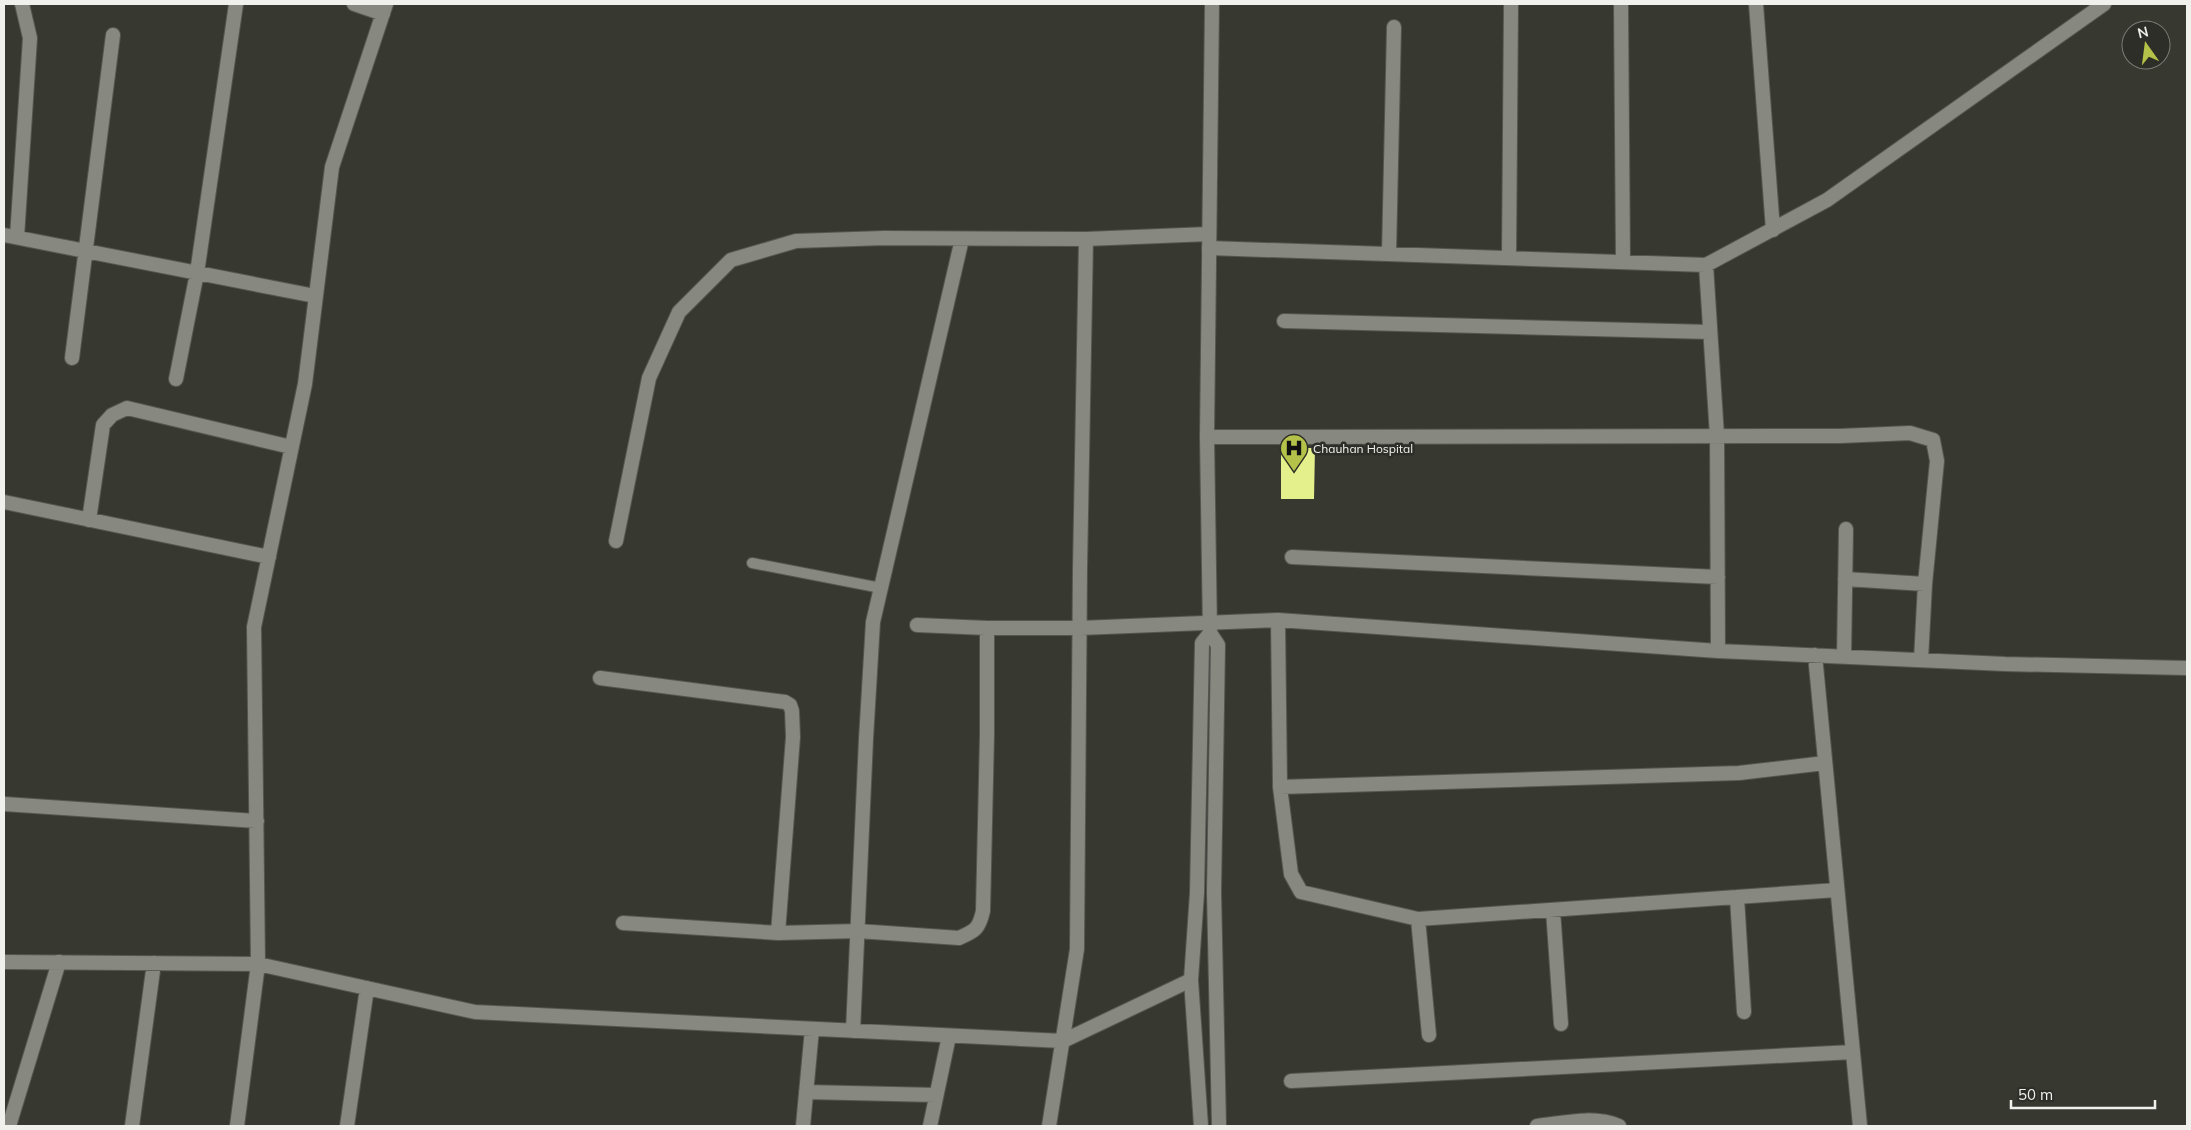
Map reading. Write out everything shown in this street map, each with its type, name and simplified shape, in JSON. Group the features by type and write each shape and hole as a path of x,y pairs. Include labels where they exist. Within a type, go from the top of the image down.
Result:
{"street":[{"path":"22,4 30,38 10,236 316,296"},
{"path":"176,379 197,273 236,4"},
{"path":"237,1126 258,964 254,627 305,384 332,167 384,9 354,4"},
{"path":"1212,4 1207,437 1211,628 1218,645 1214,892 1219,1126"},
{"path":"1509,258 1511,4"},
{"path":"1621,4 1623,262"},
{"path":"1756,4 1773,230"},
{"path":"616,541 649,378 679,312 731,260 796,241 962,238 1209,241 1389,254 1706,265 1827,200 2104,4"},
{"path":"1389,254 1394,27"},
{"path":"72,358 113,36"},
{"path":"853,1031 873,622 962,238"},
{"path":"1049,1126 1077,948 1086,239"},
{"path":"1706,265 1717,436 1718,651"},
{"path":"1284,321 1710,332"},
{"path":"88,520 103,425 112,415 127,408 292,447"},
{"path":"1207,437 1840,436 1910,433 1933,440 1937,461 1925,584 1921,660"},
{"path":"4,502 269,557"},
{"path":"1844,656 1846,529"},
{"path":"1292,557 1718,577"},
{"path":"1845,579 1925,584"},
{"path":"1278,620 1280,787 1291,874 1301,892 1418,919 1837,890"},
{"path":"917,625 987,628 1211,628 1278,620 1718,651 2005,664 2187,668"},
{"path":"623,922 778,933 858,931 959,938 972,933 980,925 983,911 987,735 987,628"},
{"path":"1201,1126 1191,980 1197,893 1202,643 1211,628"},
{"path":"1815,655 1860,1126"},
{"path":"600,678 785,702 790,705 793,737 778,933"},
{"path":"1280,787 1739,773 1825,763"},
{"path":"4,804 257,821"},
{"path":"1737,897 1744,1012"},
{"path":"1553,910 1561,1024"},
{"path":"1418,919 1429,1035"},
{"path":"4,962 258,964 475,1012 1063,1041 1191,980"},
{"path":"9,1126 59,962"},
{"path":"132,1126 154,963"},
{"path":"347,1126 367,988"},
{"path":"803,1126 812,1029"},
{"path":"930,1126 948,1036"},
{"path":"1291,1082 1853,1052"},
{"path":"806,1092 936,1095"},
{"path":"1537,1126 1592,1120 1607,1121 1619,1126"}],"lane":[{"path":"752,563 881,588"}],"building":[{"path":"1281,448 1315,448 1314,499 1281,499"}],"place":[{"name":"Chauhan Hospital","path":"1294,472"}]}
